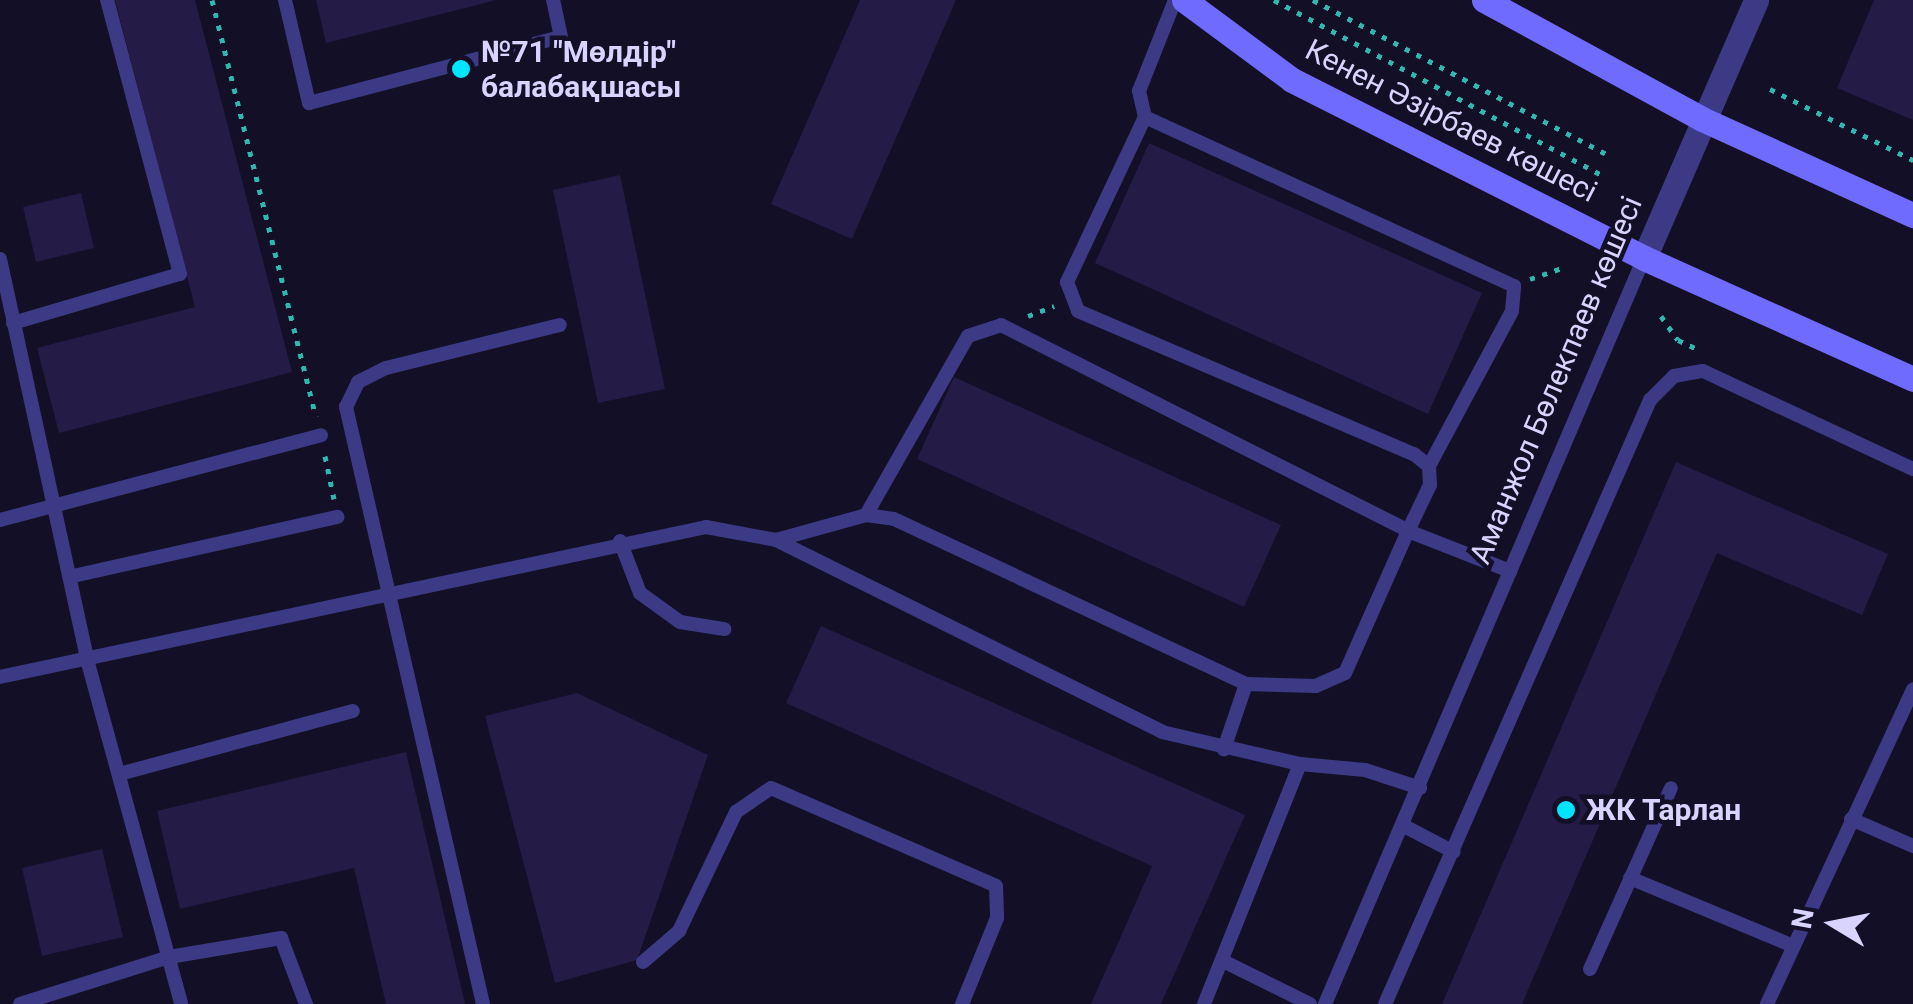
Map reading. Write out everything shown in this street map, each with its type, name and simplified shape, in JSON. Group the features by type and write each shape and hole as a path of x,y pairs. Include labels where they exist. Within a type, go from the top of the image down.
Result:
{"street":[{"name":"Кенен Әзірбаев көшесі","path":"1184,0 1292,80 1644,258 1913,378"},
{"path":"1484,0 1702,118 1913,215"},
{"name":"Аманжол Бөлекпаев көшесі","path":"1644,258 1756,0"}],"lane":[{"path":"14,323 180,274 106,0"},
{"path":"285,0 309,103 561,37 553,0"},
{"path":"1174,0 1139,90 1145,118 1067,282 1070,300 1078,311 1430,466"},
{"path":"776,540 866,515 894,519 1246,684 1316,686 1345,673 1430,485 1430,466 1512,311 1514,286 1145,118"},
{"name":"Аманжол Бөлекпаев көшесі","path":"1324,1004 1404,826 1644,258"},
{"path":"0,260 88,663 123,773 181,1004"},
{"path":"483,1004 346,407 358,382 386,368 560,325"},
{"path":"866,515 968,336 1001,325 1408,531 1510,571"},
{"path":"1385,1004 1650,400 1674,376 1703,371 1913,469"},
{"path":"0,520 320,436"},
{"path":"72,576 338,516"},
{"path":"0,677 88,663 388,590 706,527 776,540 1162,732 1300,764 1365,770 1420,788"},
{"path":"620,541 640,593 680,622 724,629"},
{"path":"1224,749 1246,684"},
{"path":"1767,1004 1913,689"},
{"path":"123,773 353,711"},
{"path":"1204,1004 1300,764"},
{"path":"643,962 679,930 736,812 771,788 996,886 997,918 962,1004"},
{"path":"1590,969 1671,788"},
{"path":"1852,819 1913,846"},
{"path":"1404,826 1454,852"},
{"path":"1630,878 1792,946"},
{"path":"20,1004 169,957 281,938 306,1004"},
{"path":"1223,961 1310,1004"}],"path":[{"path":"212,0 338,516"},
{"path":"1274,0 1602,175"},
{"path":"1313,0 1610,156"},
{"path":"1770,89 1913,160"},
{"path":"1514,286 1562,268"},
{"path":"1001,325 1070,300"}],"building":[{"path":"115,0 195,0 292,372 59,433 37,348 195,307"},
{"path":"316,0 493,0 493,1 326,43"},
{"path":"860,0 956,0 852,239 771,204"},
{"path":"1874,0 1913,0 1913,120 1837,88"},
{"path":"1149,143 1482,293 1428,414 1095,263"},
{"path":"620,175 665,389 598,403 553,190"},
{"path":"81,193 94,248 36,262 23,207"},
{"path":"954,377 1281,525 1244,607 917,459"},
{"name":"ЖК Тарлан","path":"1676,462 1888,554 1862,615 1717,553 1522,1004 1442,1004"},
{"path":"821,626 1245,815 1161,1004 1091,1004 1152,866 786,703"},
{"path":"577,693 708,755 637,960 555,983 485,716"},
{"path":"406,752 465,1004 386,1004 354,868 180,909 157,811"},
{"path":"102,849 123,937 42,956 22,868"}],"place":[{"name":"№71 \"Мөлдір\" балабақшасы","path":"461,69"},
{"name":"ЖК Тарлан","path":"1566,810"}]}
